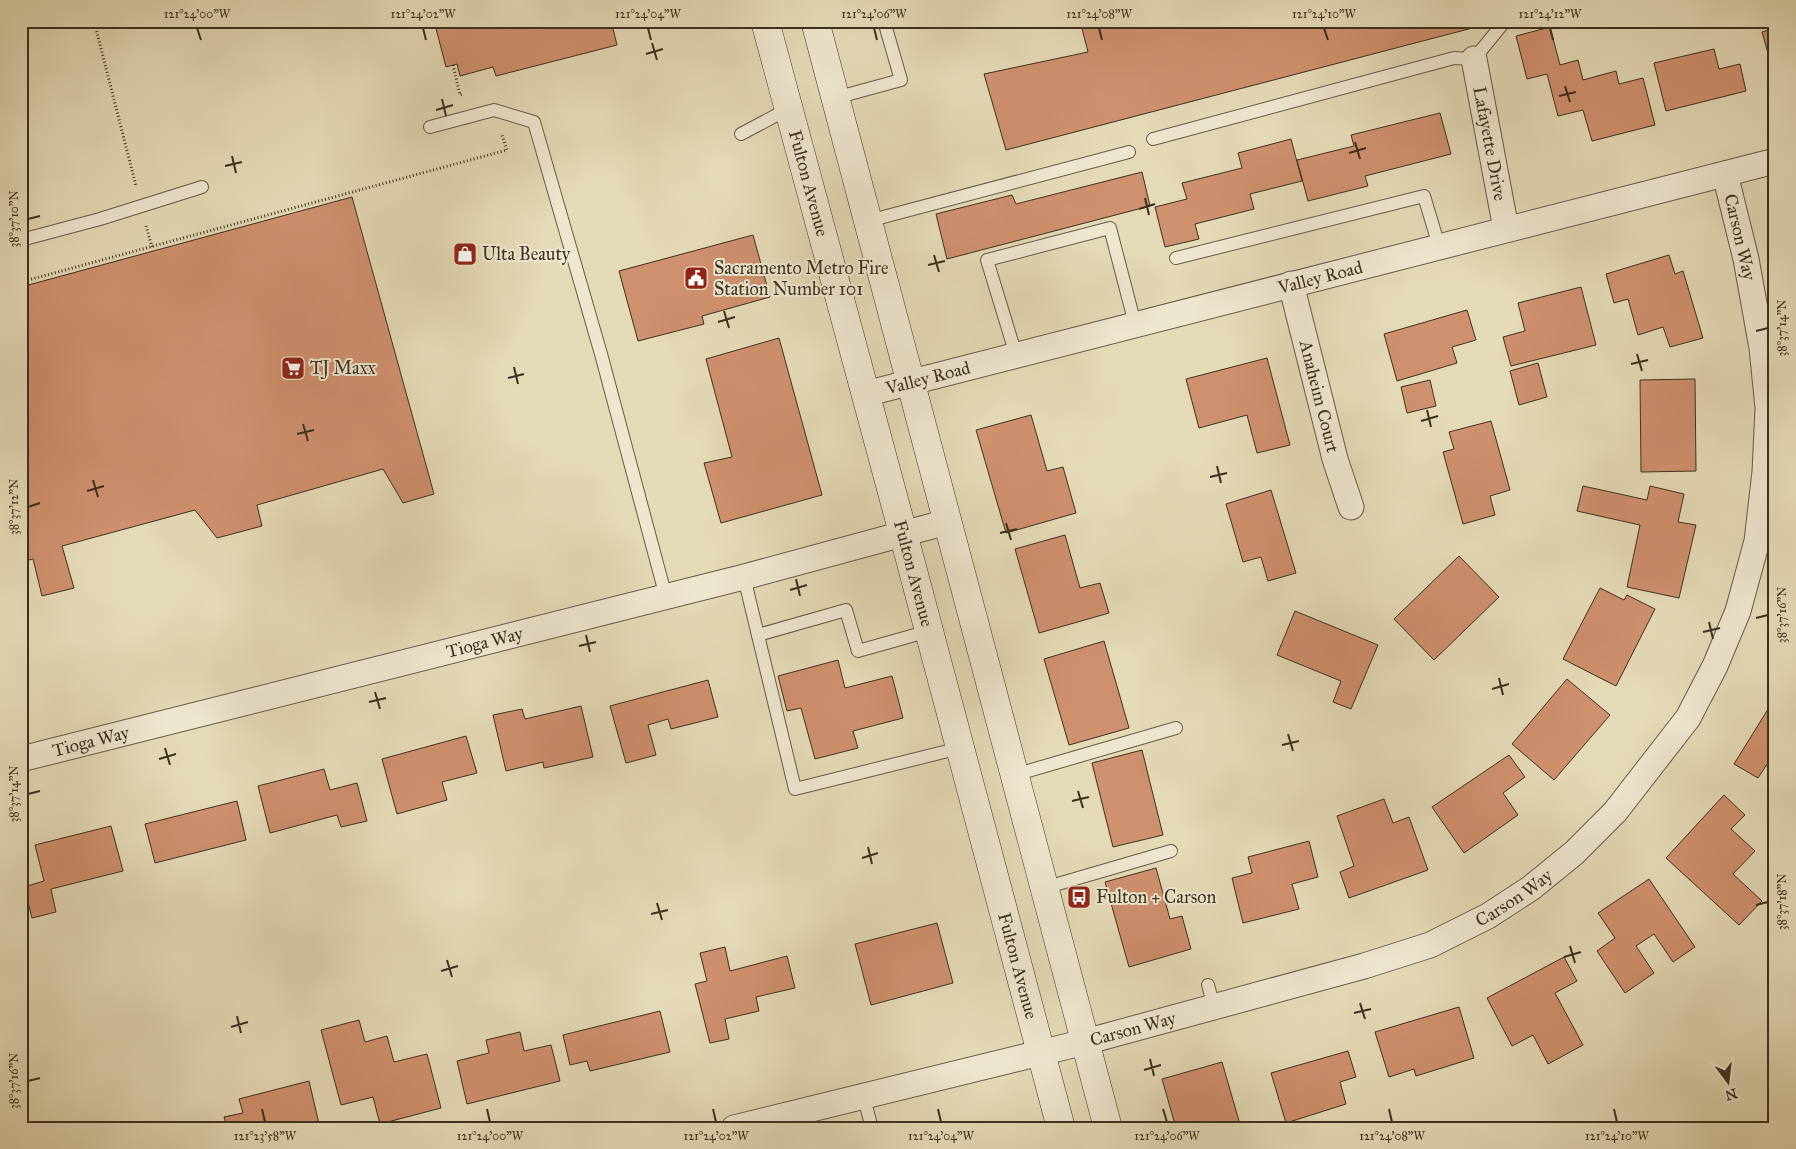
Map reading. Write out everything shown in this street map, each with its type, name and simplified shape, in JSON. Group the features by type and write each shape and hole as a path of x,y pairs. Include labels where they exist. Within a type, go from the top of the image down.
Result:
{"main road":[{"name":"Fulton Avenue","path":"765,21 1061,1128"},
{"path":"815,21 1108,1128"}],"street":[{"name":"Lafayette Drive","path":"1474,59 1506,229"},
{"name":"Valley Road","path":"865,394 1775,161"},
{"name":"Carson Way","path":"734,1128 1041,1051 1085,1042 1211,996 1364,966 1430,945 1488,916 1531,888 1574,853 1615,812 1688,718 1715,666 1738,611 1757,541 1765,472 1768,408 1762,348 1746,259 1725,174"},
{"name":"Anaheim Court","path":"1290,284 1335,459 1351,507"},
{"name":"Tioga Way","path":"21,759 744,578 947,522"}],"lane":[{"path":"835,98 901,80 884,21"},
{"path":"1153,139 1454,58 1474,59 1505,21"},
{"path":"741,134 788,109"},
{"path":"430,127 494,110 534,122 601,354 666,597"},
{"path":"868,221 1129,152"},
{"path":"21,240 100,219 202,188"},
{"path":"1176,258 1424,196 1439,246"},
{"path":"1016,355 987,260 1110,228 1135,324"},
{"path":"744,578 795,789 960,748"},
{"path":"758,635 846,610 858,651 929,631"},
{"path":"1014,776 1176,728"},
{"path":"1044,888 1172,851"},
{"path":"863,1095 872,1128"},
{"path":"949,1128 955,1128"}],"path":[{"path":"94,21 152,247"},
{"path":"21,282 507,150 488,87 460,94 452,66"}],"building":[{"path":"434,21 611,21 617,45 496,76 493,67 460,76 457,64 446,67"},
{"path":"1080,21 1479,21 1480,26 1006,150 984,74 1088,52"},
{"path":"1550,27 1560,65 1578,60 1583,80 1616,71 1619,84 1643,78 1655,125 1592,141 1583,110 1558,116 1547,74 1527,79 1516,36"},
{"path":"1775,28 1775,63 1771,64 1762,32"},
{"path":"1714,49 1719,69 1740,64 1746,91 1666,111 1654,63"},
{"path":"1440,113 1451,154 1365,176 1368,186 1308,201 1297,160 1354,146 1351,135"},
{"path":"1291,139 1302,181 1250,194 1254,209 1195,224 1199,239 1165,247 1155,207 1187,199 1182,183 1242,168 1238,153"},
{"path":"1142,172 1150,206 947,259 936,214 1012,195 1016,204"},
{"path":"352,197 434,494 403,503 383,469 257,505 262,526 217,538 195,510 62,546 74,588 42,596 33,559 21,562 21,287"},
{"path":"753,235 770,297 702,316 704,324 638,341 619,271"},
{"path":"1669,255 1675,274 1683,271 1703,338 1670,347 1663,327 1638,335 1628,299 1614,303 1606,274"},
{"path":"1581,287 1596,345 1511,366 1503,337 1525,331 1518,303"},
{"path":"1467,310 1476,340 1452,347 1457,363 1397,381 1384,334"},
{"path":"779,338 822,495 721,523 704,463 732,457 706,359"},
{"path":"1267,358 1290,445 1257,453 1247,415 1199,428 1186,379"},
{"path":"1538,363 1547,397 1519,405 1510,371"},
{"path":"1695,379 1696,471 1641,472 1640,380"},
{"path":"1430,380 1436,406 1407,413 1401,387"},
{"path":"1031,415 1047,471 1063,467 1076,513 1006,533 976,430"},
{"path":"1491,421 1510,490 1490,496 1495,515 1463,524 1443,452 1454,449 1449,432"},
{"path":"1583,486 1647,500 1650,486 1684,494 1678,522 1696,525 1679,598 1627,587 1640,525 1577,511"},
{"path":"1271,490 1296,573 1268,581 1261,557 1243,562 1226,504"},
{"path":"1065,535 1080,588 1100,583 1109,613 1039,633 1015,549"},
{"path":"1459,556 1499,597 1434,660 1394,619"},
{"path":"1600,588 1624,600 1627,595 1655,609 1616,686 1563,659"},
{"path":"1295,611 1378,645 1351,709 1333,702 1341,681 1277,655"},
{"path":"1104,641 1129,728 1069,745 1044,659"},
{"path":"838,660 845,688 892,676 903,718 853,731 858,748 815,759 801,708 787,711 778,676"},
{"path":"1567,679 1610,715 1554,780 1512,744"},
{"path":"708,680 718,717 671,729 668,719 648,725 656,755 626,763 610,706"},
{"path":"1775,698 1775,752 1758,778 1734,764"},
{"path":"581,706 593,757 544,768 543,762 506,771 493,715 522,709 525,719"},
{"path":"466,736 477,773 442,782 447,800 397,814 382,759"},
{"path":"1142,750 1163,835 1113,847 1092,763"},
{"path":"1509,755 1525,777 1503,793 1518,815 1464,853 1432,807"},
{"path":"324,769 330,790 357,783 367,821 341,827 337,815 270,833 258,786"},
{"path":"1724,795 1745,815 1731,829 1755,851 1733,874 1762,901 1739,925 1666,858"},
{"path":"1384,799 1393,823 1409,817 1428,870 1349,898 1340,872 1354,866 1337,816"},
{"path":"237,801 246,840 155,863 145,824"},
{"path":"111,826 123,871 51,889 56,912 32,918 24,887 44,881 35,845"},
{"path":"1309,841 1318,877 1292,884 1299,909 1243,923 1232,878 1252,873 1248,857"},
{"path":"1156,868 1170,919 1182,916 1191,949 1129,967 1105,882"},
{"path":"1649,879 1695,947 1673,962 1654,934 1636,946 1654,973 1625,993 1597,951 1615,938 1598,913"},
{"path":"937,923 953,983 871,1005 855,944"},
{"path":"725,947 730,971 787,956 795,988 756,997 759,1011 725,1019 729,1039 710,1043 695,984 707,981 700,953"},
{"path":"1564,957 1577,981 1555,993 1583,1045 1548,1064 1533,1035 1512,1046 1487,998"},
{"path":"1459,1007 1474,1058 1416,1076 1414,1069 1389,1077 1375,1032"},
{"path":"660,1011 670,1052 590,1071 587,1061 570,1065 563,1035"},
{"path":"359,1020 365,1042 387,1036 394,1062 427,1054 441,1108 380,1124 373,1097 341,1105 321,1030"},
{"path":"520,1032 524,1051 551,1045 560,1081 467,1104 457,1061 489,1053 486,1040"},
{"path":"1348,1051 1356,1077 1340,1082 1346,1104 1286,1123 1271,1073"},
{"path":"1222,1062 1241,1128 1176,1128 1162,1079"},
{"path":"309,1081 320,1128 227,1128 224,1117 243,1113 239,1099"}],"place":[{"name":"Ulta Beauty","path":"465,254"},
{"name":"Sacramento Metro Fire Station Number 101","path":"696,278"},
{"name":"TJ Maxx","path":"293,368"},
{"name":"Fulton + Carson","path":"1079,897"}]}
